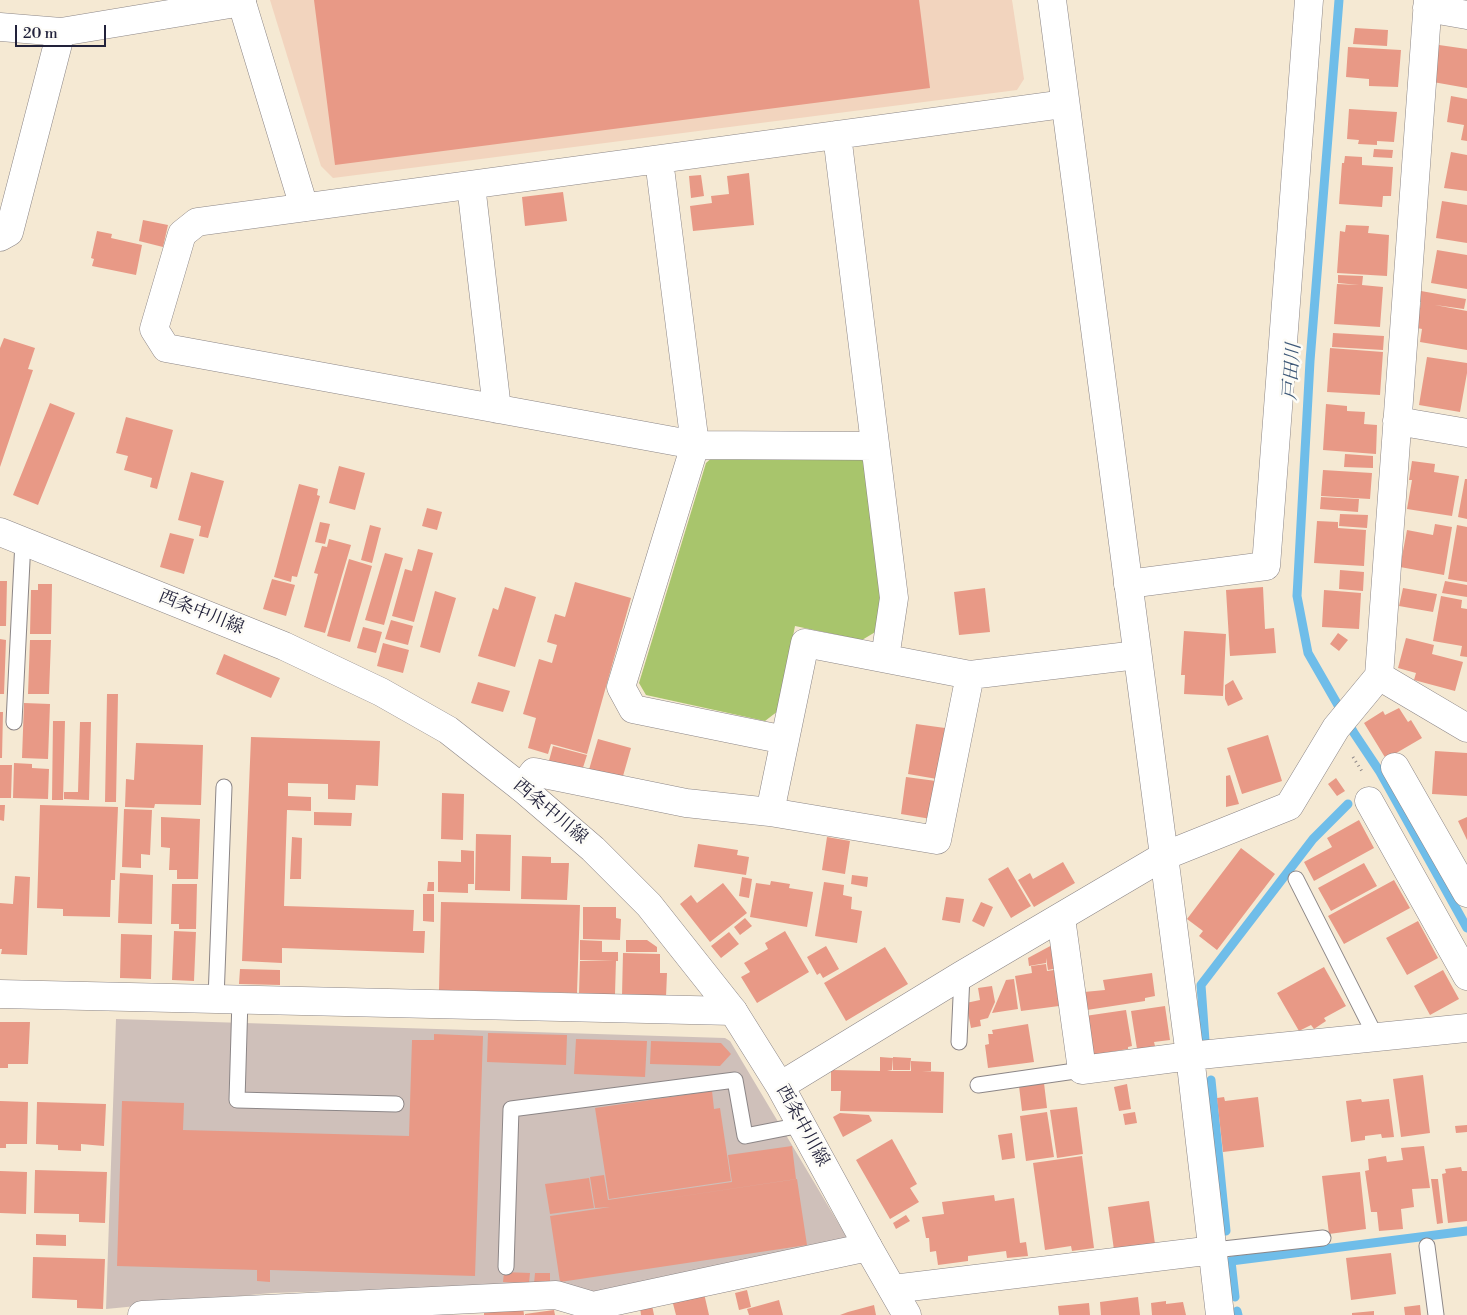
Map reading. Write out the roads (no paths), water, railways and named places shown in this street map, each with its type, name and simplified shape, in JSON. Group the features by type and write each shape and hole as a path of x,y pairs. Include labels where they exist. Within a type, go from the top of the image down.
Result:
{"street":[{"path":"1052,0 1064,104 1190,1056 1214,1250 1220,1315"},
{"path":"1128,584 1266,566 1309,0"},
{"path":"0,27 61,32 242,1 304,207"},
{"path":"780,1086 962,974 1061,918 1164,856 1289,806 1336,728 1379,676 1427,4 1467,15"},
{"path":"0,237 9,232 61,32"},
{"path":"876,446 695,445 166,348 154,329 182,234 197,222 1064,104"},
{"path":"837,135 894,598 885,658"},
{"path":"659,160 695,445 621,687 633,708 785,740"},
{"path":"471,185 497,408"},
{"path":"1397,421 1467,433"},
{"name":"西条中川線","path":"12,537 284,646 381,692 448,730 522,788 594,849 649,905 733,1011 780,1086 899,1306"},
{"path":"770,812 805,643 970,675 1137,655"},
{"path":"522,788 534,772 686,803 770,812 937,840 970,675"},
{"path":"1379,676 1467,728"},
{"path":"1395,767 1467,893"},
{"path":"1369,801 1467,976"},
{"path":"1061,918 1082,1070 1190,1056 1467,1028"},
{"path":"0,994 733,1011"},
{"path":"142,1315 556,1295 593,1306 868,1247"},
{"path":"899,1306 1214,1250"}],"lane":[{"path":"12,537 14,722"},
{"path":"224,787 228,999 237,1100 396,1104"},
{"path":"1296,879 1376,1037"},
{"path":"958,1042 962,974"},
{"path":"978,1085 1082,1070"},
{"path":"506,1266 511,1109 735,1080 746,1136 801,1125"},
{"path":"1214,1250 1323,1238"},
{"path":"1428,1246 1436,1315"}],"waterway":[{"name":"戸田川","path":"1339,0 1310,361 1297,596 1308,653 1354,733 1380,772 1467,928"},
{"path":"1205,1041 1201,985 1313,839 1348,804"},
{"path":"1211,1080 1226,1231"},
{"path":"1235,1297 1231,1261 1467,1231"},
{"path":"1237,1311 1238,1315"}]}
